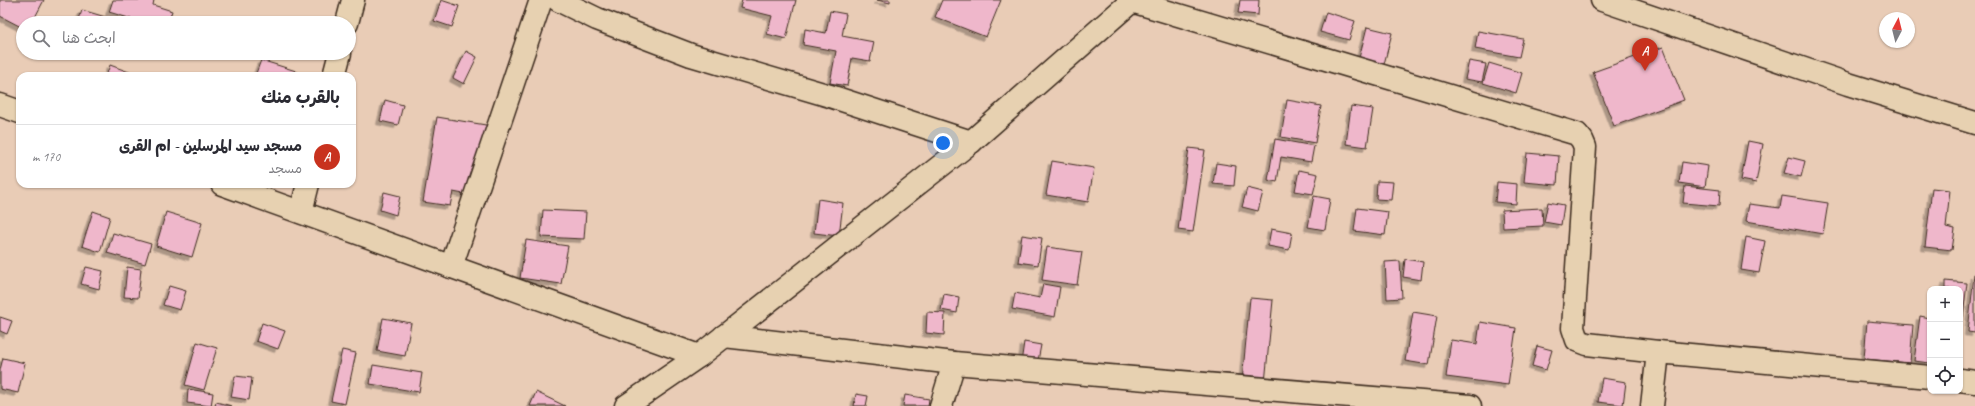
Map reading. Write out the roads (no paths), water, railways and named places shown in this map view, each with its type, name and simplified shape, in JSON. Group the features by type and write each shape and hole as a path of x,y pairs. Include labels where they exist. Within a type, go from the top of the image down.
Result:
{"street":[{"path":"349,16 353,0"},
{"path":"451,267 541,0"},
{"path":"558,0 597,19 691,55 830,96 971,142"},
{"path":"626,406 699,356 971,142 1131,0 1577,134 1585,147 1573,328 1577,340 1587,344 1658,352 1927,377"},
{"path":"1602,0 1848,84 1975,124"},
{"path":"335,72 338,60"},
{"path":"0,105 16,111"},
{"path":"233,188 699,356"},
{"path":"302,212 307,188"},
{"path":"724,336 954,363 1456,405"},
{"path":"1652,406 1658,352"},
{"path":"941,406 954,363"},
{"path":"1963,380 1975,382"}],"place":[{"name":"مسجد سيد المرسلين - ام القرى","path":"1645,71"}]}
